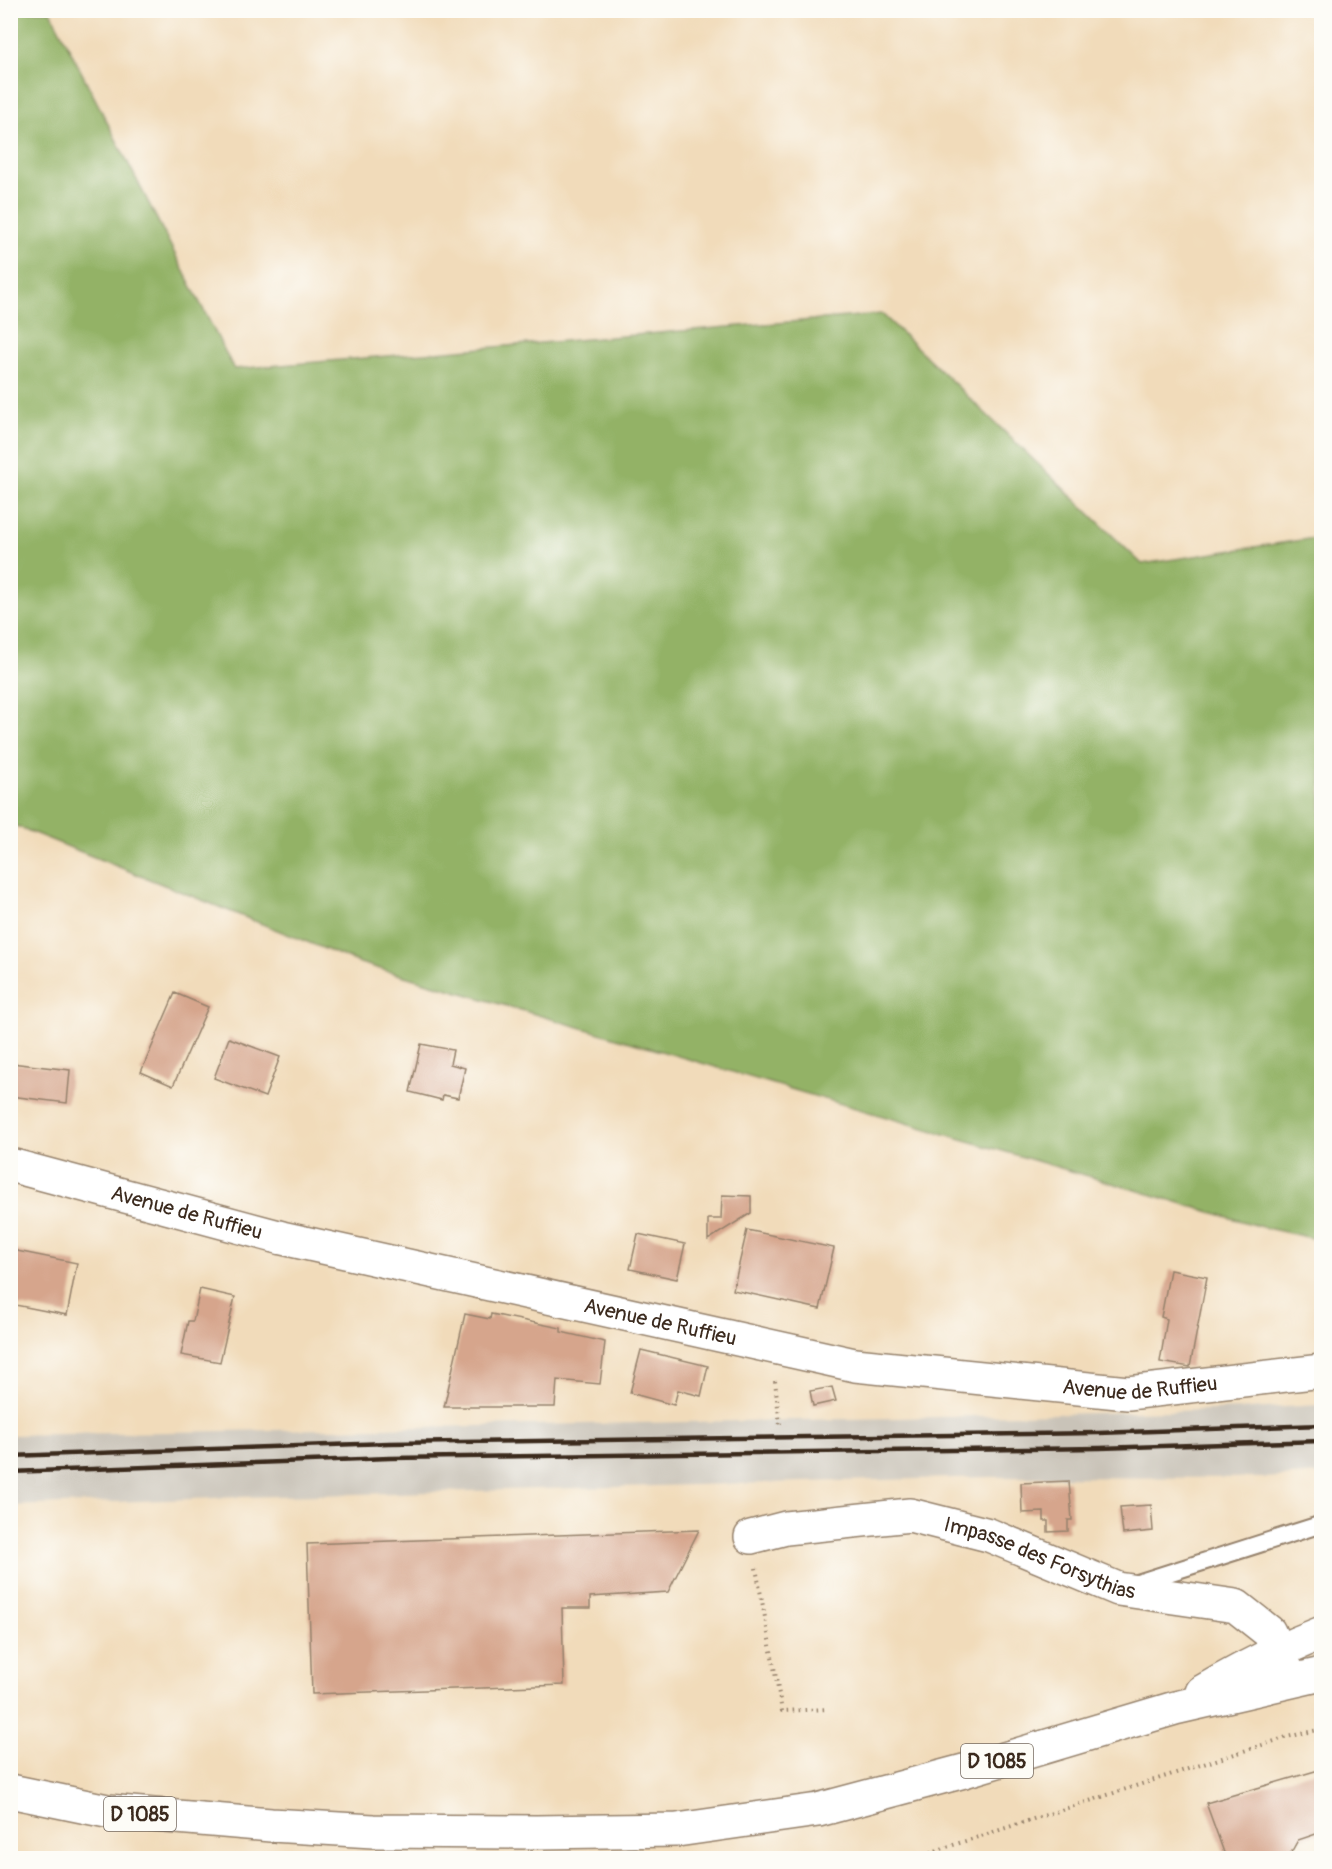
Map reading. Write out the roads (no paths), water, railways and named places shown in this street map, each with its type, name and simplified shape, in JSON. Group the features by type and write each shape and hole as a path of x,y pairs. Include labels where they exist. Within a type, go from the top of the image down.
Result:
{"street":[{"name":"Avenue de Ruffieu","path":"10,1165 282,1238 855,1365 1128,1393 1322,1371"},
{"name":"Impasse des Forsythias","path":"751,1538 786,1528 910,1515 988,1535 1118,1589 1236,1606 1269,1632 1278,1650 1307,1677"},
{"name":"D 1085","path":"1175,1708 1242,1668 1278,1650 1322,1633"},
{"name":"D 1085","path":"10,1791 107,1811 373,1832 536,1833 677,1830 818,1810 964,1771 1175,1708 1307,1677"}],"lane":[{"path":"1118,1589 1322,1524"}],"railway":[{"path":"10,1456 389,1443 1099,1433 1322,1425"},
{"path":"10,1472 390,1458 1100,1448 1322,1441"}]}
